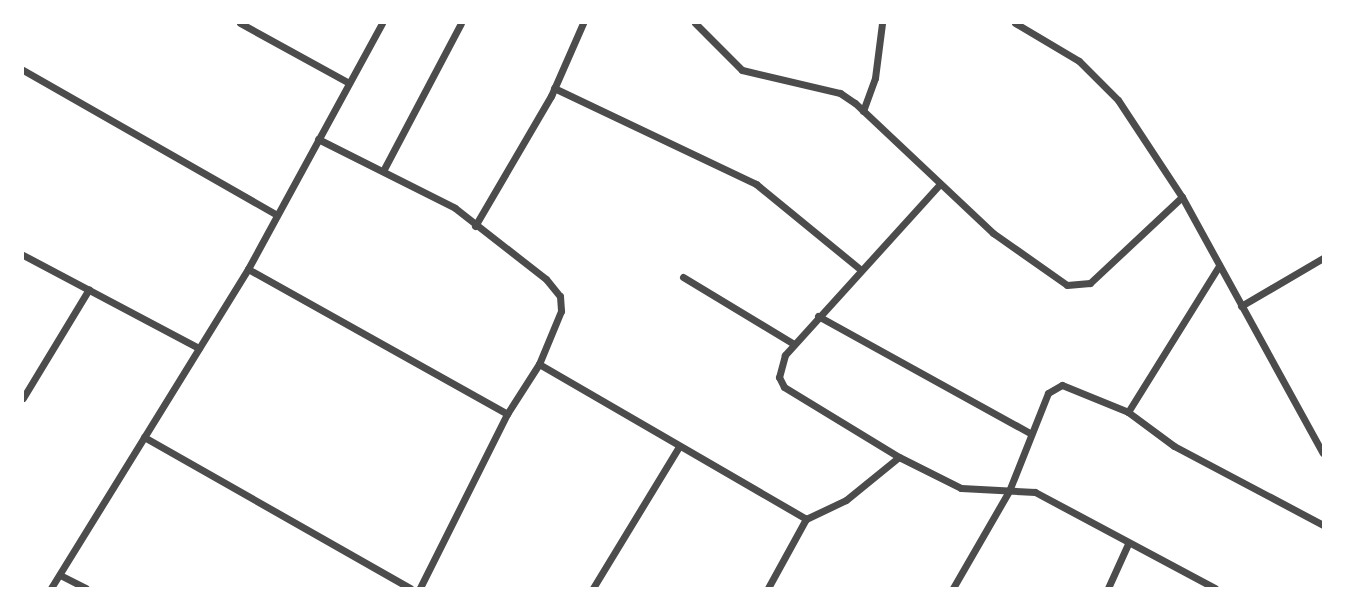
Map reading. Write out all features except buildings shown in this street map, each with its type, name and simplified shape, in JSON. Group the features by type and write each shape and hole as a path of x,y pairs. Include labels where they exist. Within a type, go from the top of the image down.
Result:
{"street":[{"path":"51,588 248,269 382,23"},
{"path":"383,171 461,23"},
{"path":"475,226 554,88 583,23"},
{"path":"695,23 742,70 840,93 1033,264 1067,285 1079,287 1090,283 1182,197"},
{"path":"863,111 875,78 882,23"},
{"path":"1015,23 1061,47 1107,84 1182,197 1323,453"},
{"path":"244,24 349,83"},
{"path":"23,70 277,215"},
{"path":"554,88 756,184 860,269"},
{"path":"318,139 456,208 475,226 546,279 560,296 561,311 539,364 507,414 420,588"},
{"path":"940,184 860,269 785,355 779,377 784,387 899,457 961,488 1035,492 1128,544 1216,588"},
{"path":"23,255 199,348"},
{"path":"1241,306 1323,258"},
{"path":"1128,412 1219,266"},
{"path":"248,269 507,414"},
{"path":"683,277 794,344"},
{"path":"23,398 89,289"},
{"path":"818,316 1030,433"},
{"path":"539,364 678,448 806,519"},
{"path":"953,588 1009,491 1048,393 1062,385 1128,412 1174,446 1323,525"},
{"path":"144,437 410,588"},
{"path":"593,588 678,448"},
{"path":"768,588 806,519 846,500 899,457"},
{"path":"1108,588 1128,544"},
{"path":"60,575 86,588"}]}
